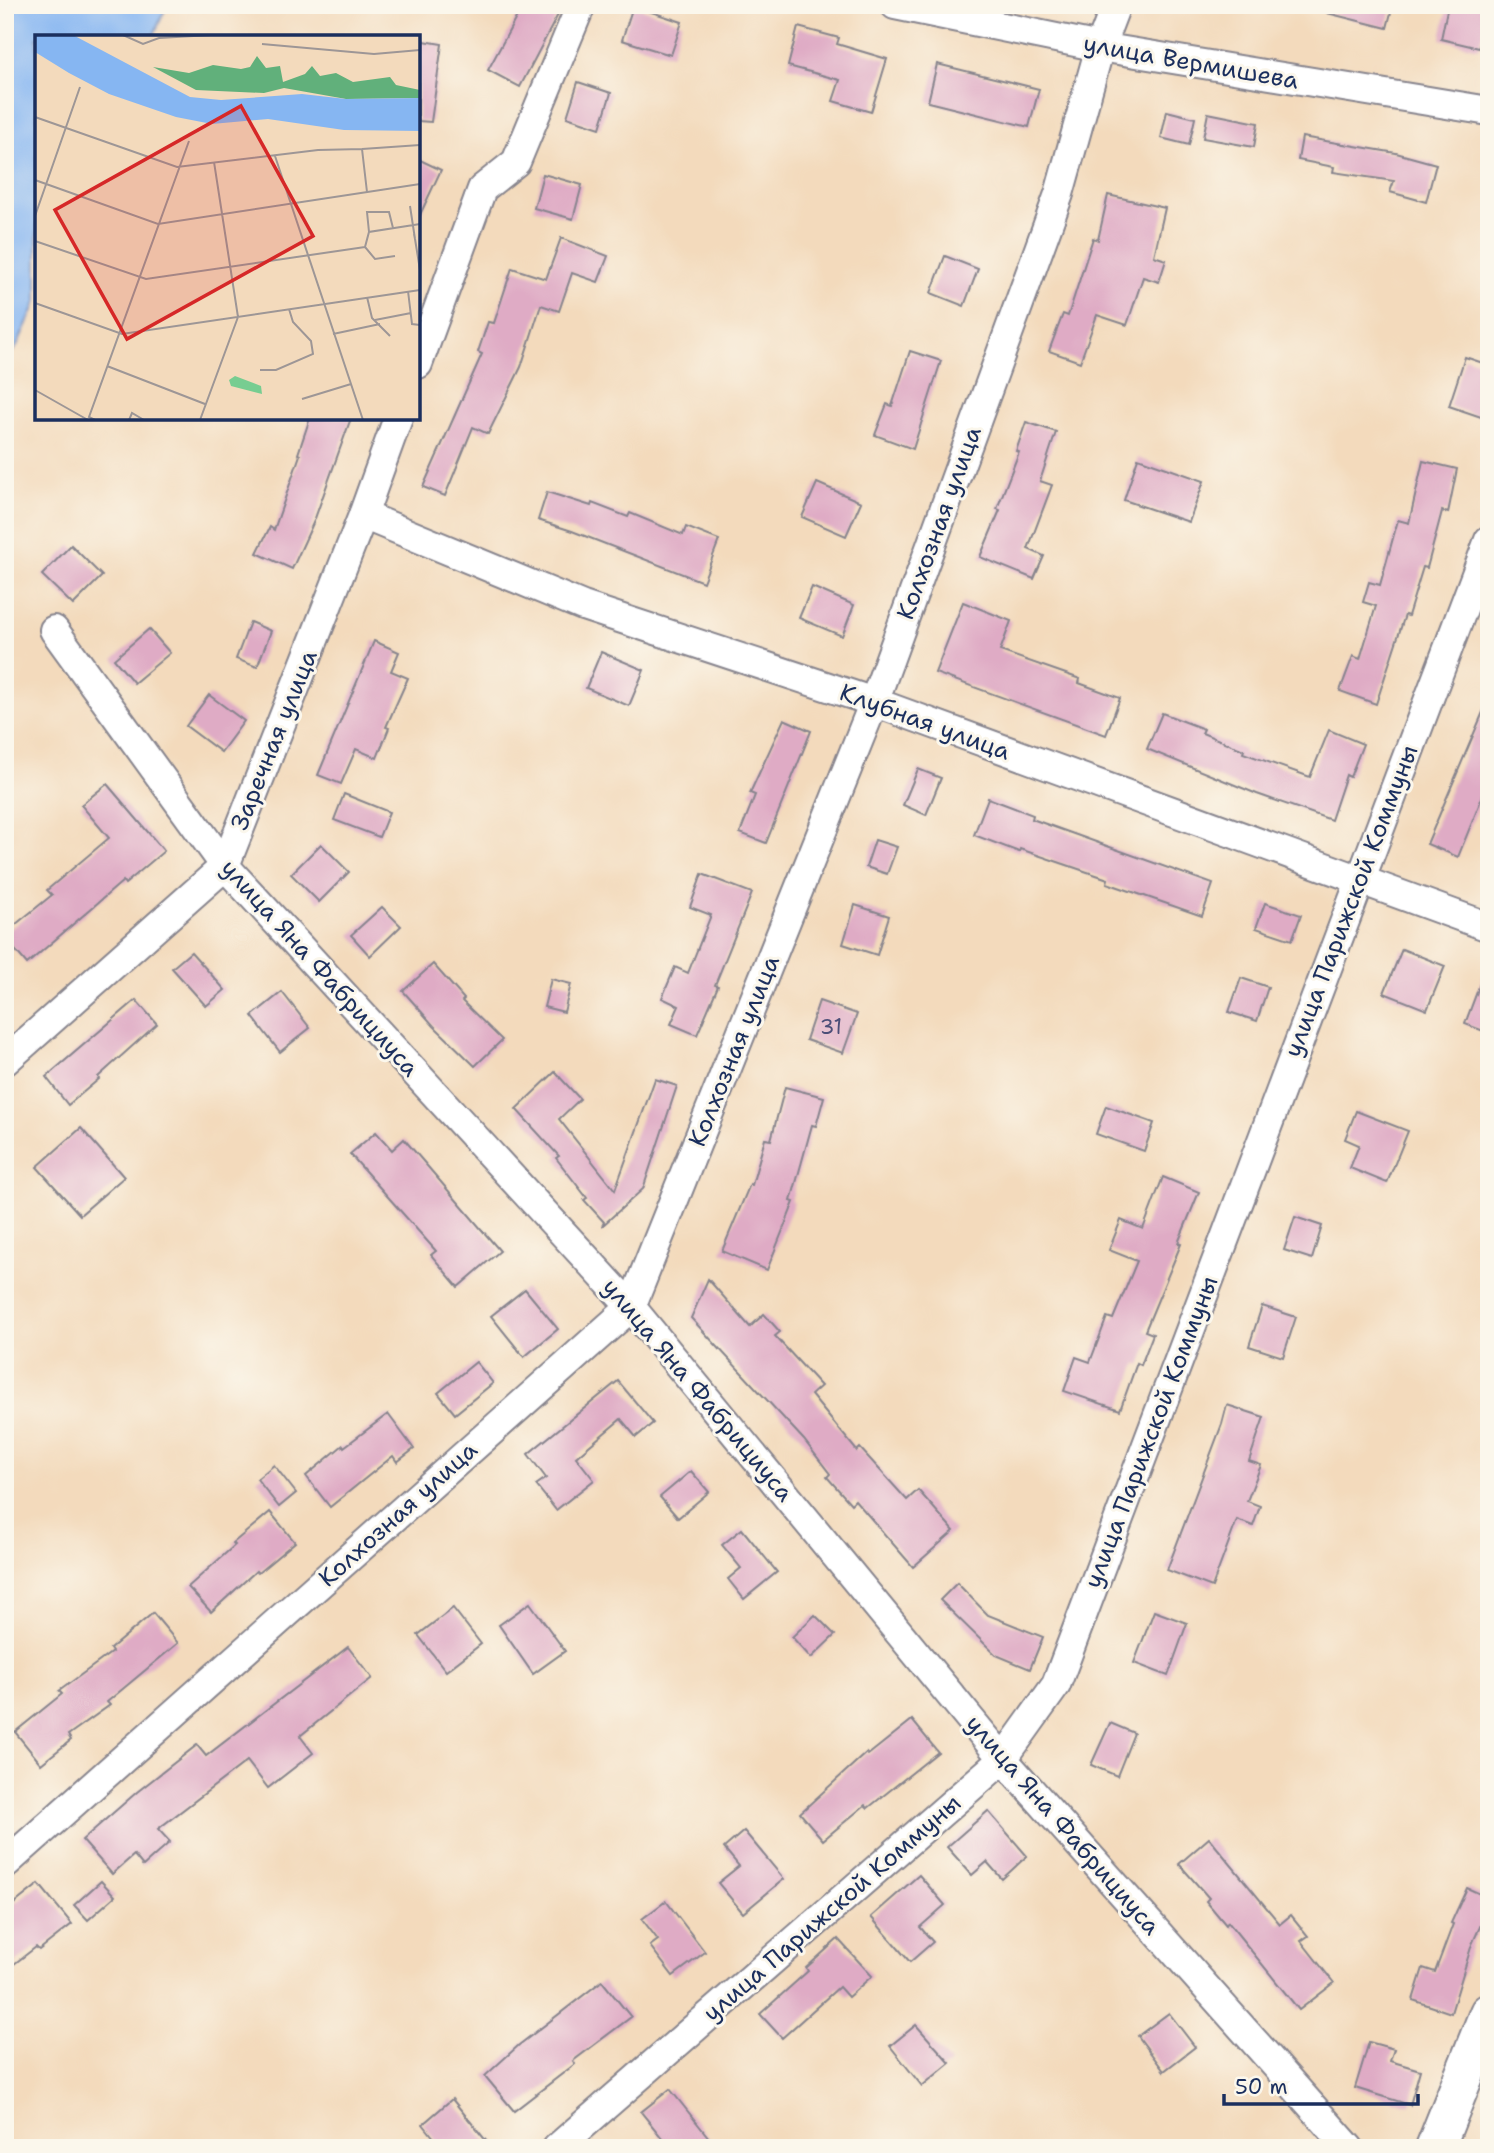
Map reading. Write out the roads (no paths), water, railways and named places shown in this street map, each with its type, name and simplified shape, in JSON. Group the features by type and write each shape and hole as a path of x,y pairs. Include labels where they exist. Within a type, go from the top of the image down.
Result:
{"street":[{"path":"420,358 482,188 516,162 581,5"},
{"name":"улица Вермишева","path":"895,5 1100,47 1489,111"},
{"name":"Колхозная улица","path":"5,1864 631,1307 874,702 1059,194 1100,47 1116,5"},
{"name":"Заречная улица","path":"5,1061 225,866 363,515 397,420"},
{"name":"Клубная улица","path":"363,515 583,607 874,702 1489,927"},
{"name":"улица Парижской Коммуны","path":"557,2148 1003,1759 1056,1685 1489,540"},
{"name":"улица Яна Фабрициуса","path":"54,629 225,866 631,1307 1003,1759 1349,2148"},
{"path":"1435,2148 1489,2013"}],"water":[{"path":"5,5 167,5 154,35 35,35 35,305 16,348 5,360"}]}
